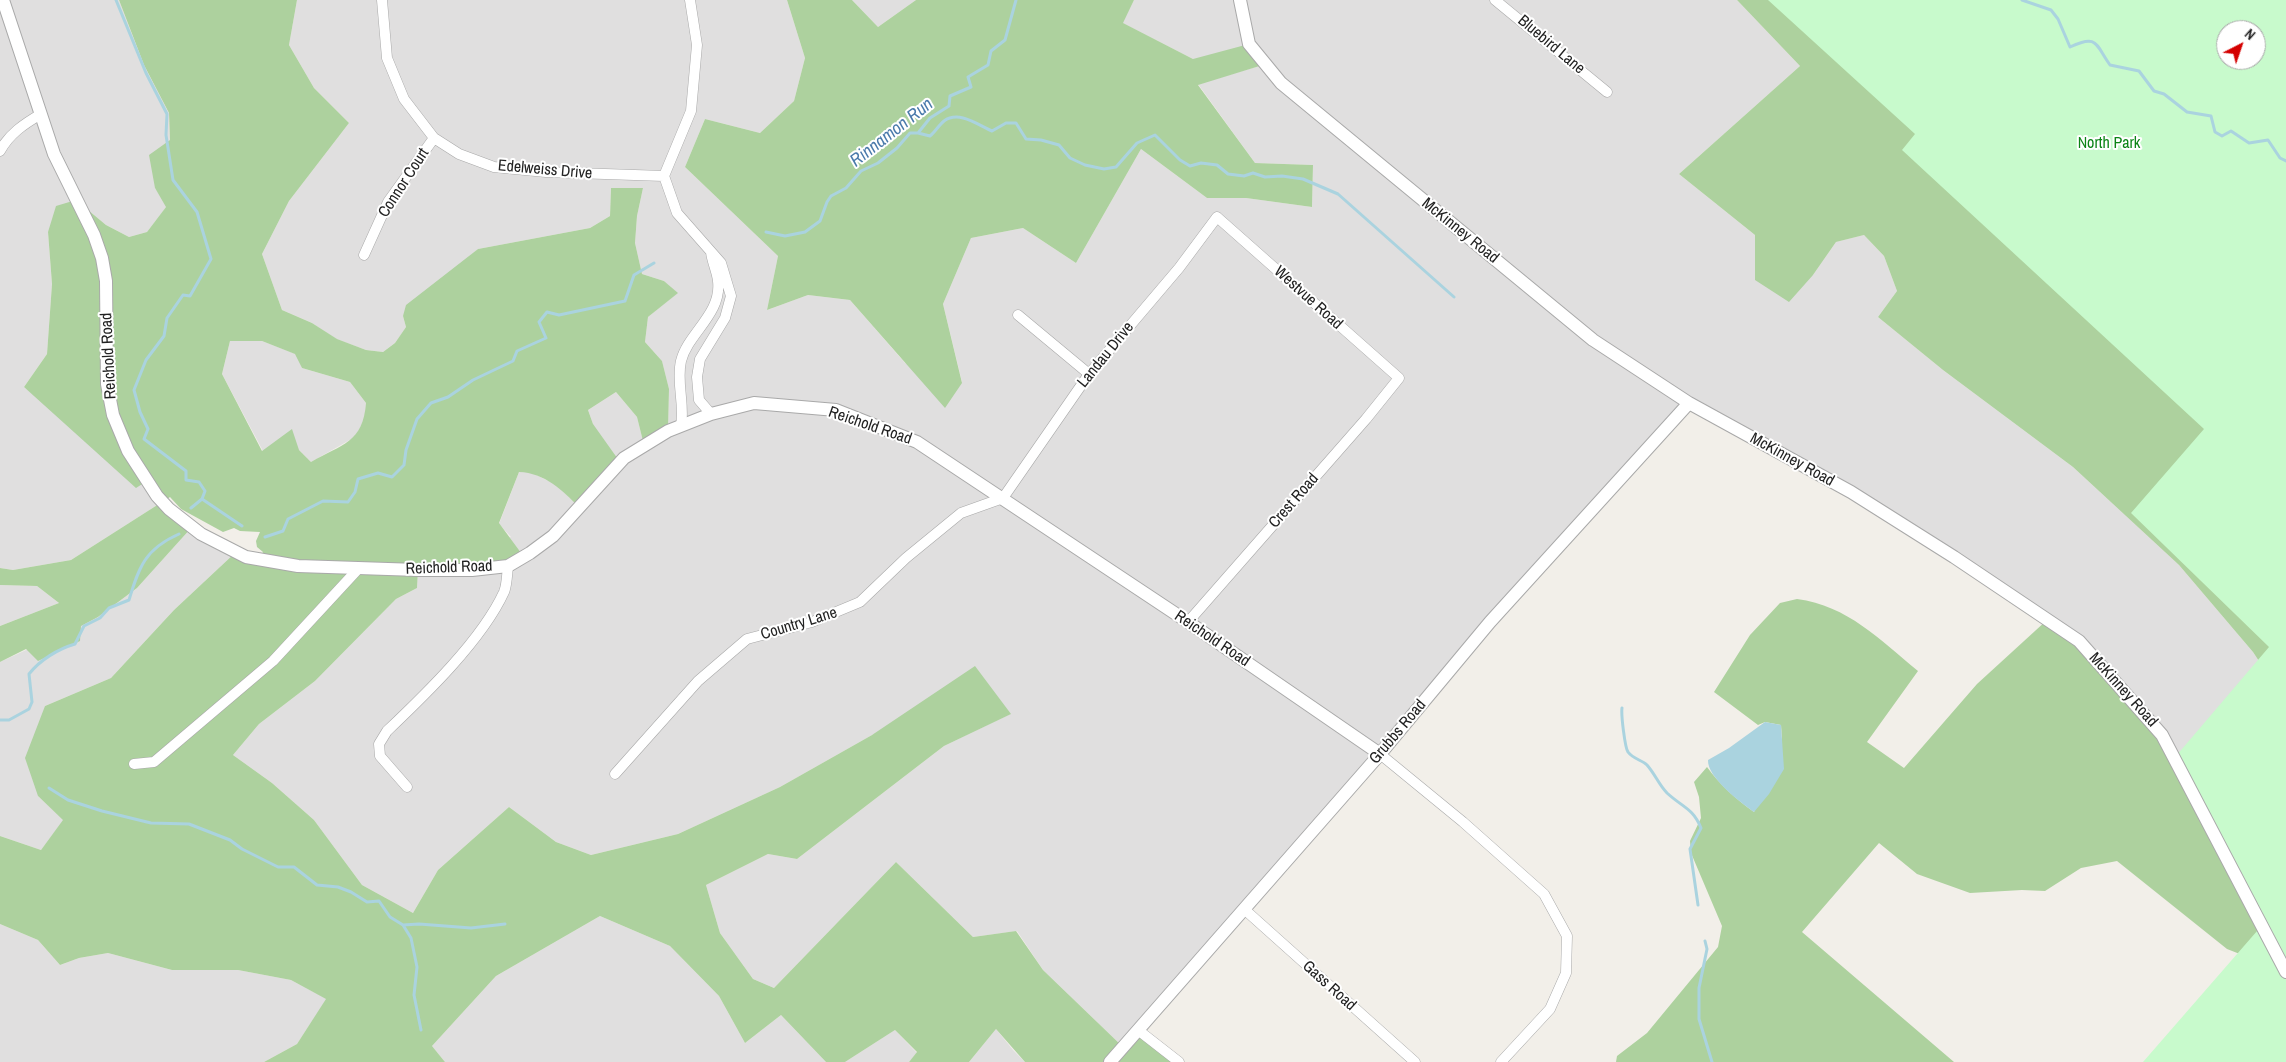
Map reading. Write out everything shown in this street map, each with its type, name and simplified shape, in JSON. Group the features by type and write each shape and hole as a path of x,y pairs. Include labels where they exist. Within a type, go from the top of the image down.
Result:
{"street":[{"name":"Reichold Road","path":"4,0 54,154 94,235 103,264 106,281 107,384 113,415 128,451 156,496 169,509 201,534 246,557 298,566 472,570 508,566 530,554 553,536 624,458 661,434 711,414 754,404 836,410 918,442 1188,622 1380,754 1463,822 1544,894 1567,936 1566,974 1550,1009 1501,1062"},
{"name":"Edelweiss Drive","path":"382,0 387,58 404,99 434,138 459,154 494,167 546,172 664,176"},
{"path":"690,0 697,45 691,112 664,176 677,213 721,263 731,296 726,318 700,359 697,378 699,400 711,414"},
{"name":"McKinney Road","path":"1240,0 1250,44 1281,82 1593,340 1689,403 1851,492 1954,557 2079,641 2162,735 2286,972"},
{"name":"Bluebird Lane","path":"1495,0 1607,92"},
{"path":"0,151 11,135 41,114"},
{"name":"Connor Court","path":"364,255 388,202 434,138"},
{"name":"Landau Drive","path":"1003,498 1089,374 1179,268 1218,217"},
{"name":"Westvue Road","path":"1218,217 1399,378"},
{"path":"681,426 679,381 681,359 705,323 716,300 718,282 712,265 711,252"},
{"path":"1018,315 1089,374"},
{"name":"Crest Road","path":"1188,622 1366,419 1399,378"},
{"name":"Grubbs Road","path":"1110,1062 1380,754 1508,601 1689,403"},
{"name":"Country Lane","path":"615,774 698,681 747,639 812,622 860,602 906,558 961,513 1003,498"},
{"path":"407,787 380,756 380,744 387,731 451,666 488,620 505,591 508,566"},
{"path":"134,764 154,762 273,661 359,568"},
{"name":"Gass Road","path":"1244,909 1415,1062"},
{"path":"1138,1030 1179,1062"}],"shaded area":[{"path":"0,0 119,0 144,65 169,113 170,140 155,188 167,206 147,232 129,237 106,225 76,200 48,232 52,284 47,354 24,387 147,481 162,502 71,560 13,570 0,568"},
{"path":"297,0 787,0 805,58 794,101 760,133 705,119 685,167 778,256 767,310 808,295 850,300 905,363 962,382 943,304 971,238 1023,228 1076,263 1141,149 1207,198 1246,198 1312,207 1313,165 1255,163 1198,84 1266,64 1193,59 1122,23 1134,0 1737,0 1800,66 1679,174 1755,235 1755,280 1813,275 1836,242 1864,235 1884,256 1897,291 1878,317 1943,370 2073,467 2179,565 2253,652 2278,690 2174,759 2079,641 1954,557 1689,403 1123,1047 1043,970 1017,931 973,937 896,862 774,988 753,979 720,933 706,885 768,854 797,859 944,746 1010,714 872,735 780,787 678,834 591,855 556,842 509,807 438,870 413,913 362,885 314,820 272,783 233,755 259,724 315,681 396,599 417,588 418,570 511,537 499,524 519,472 530,472 557,485 579,507 593,424 588,410 616,392 637,417 644,445 668,431 669,389 662,361 645,342 648,317 677,293 664,281 642,274 635,243 637,216 643,188 611,188 610,216 590,228 478,249 403,316 406,327 395,343 383,352 366,350 336,339 312,323 282,310 262,254 289,201 349,123 314,88 289,45"},
{"path":"852,0 916,0 878,27"},
{"path":"230,341 262,341 296,354 302,368 350,382 366,403 365,419 355,437 311,462 299,450 263,451 222,374"},
{"path":"192,527 236,552 174,610 111,678 45,706 38,796 64,820 41,850 0,836 0,662 98,617 137,588"},
{"path":"0,585 37,586 59,603 0,626"},
{"path":"600,916 670,946 719,996 745,1043 781,1015 826,1062 445,1062 432,1046 496,976"},
{"path":"0,924 38,940 60,965 79,958 108,953 172,970 238,970 291,980 327,999 297,1044 264,1062 0,1062"},
{"path":"996,1029 1013,1050 1025,1062 969,1062"},
{"path":"895,1030 917,1053 909,1062 845,1062"}],"green space":[{"path":"119,0 297,0 289,45 314,88 349,123 289,201 262,254 282,310 312,323 337,339 366,350 383,352 395,343 406,327 403,316 406,305 478,249 590,228 610,216 611,188 643,188 637,216 635,243 642,274 664,281 678,293 648,317 645,342 662,361 669,389 668,431 644,445 637,417 616,392 588,410 593,424 620,462 579,507 552,483 528,473 519,472 499,523 524,557 508,566 418,570 417,588 396,599 315,681 259,724 233,755 272,783 314,820 362,885 413,913 438,870 509,807 556,842 591,855 678,834 780,787 872,735 975,666 1011,714 944,746 797,859 768,854 706,885 720,933 753,979 774,988 896,862 973,937 1016,931 1043,970 1123,1047 1138,1030 1179,1062 1025,1062 996,1029 969,1062 909,1062 917,1052 895,1030 845,1062 826,1062 781,1015 745,1043 719,996 670,946 600,916 496,976 432,1046 445,1062 264,1062 297,1044 326,999 291,980 238,970 172,970 108,953 79,958 60,965 38,940 0,924 0,836 41,850 63,820 38,796 25,758 45,706 111,678 174,610 236,552 260,559 263,552 257,547 256,541 260,532 240,531 234,528 223,532 181,509 170,497 163,502 192,527 137,588 98,617 81,626 80,641 38,661 26,649 0,662 0,626 59,603 37,586 0,585 0,568 13,570 71,560 162,502 147,481 136,488 24,387 47,354 52,284 48,232 56,206 76,200 106,225 129,237 147,232 166,207 155,188 149,155 170,140 169,113 144,65","holes":["230,341 262,341 295,354 302,368 350,382 366,403 360,427 349,441 311,462 299,450 292,429 262,451 222,374"]},
{"path":"787,0 852,0 878,27 916,0 1134,0 1123,23 1193,59 1249,44 1266,64 1198,85 1255,163 1313,165 1312,207 1246,198 1207,198 1141,149 1076,263 1023,228 971,238 943,304 962,383 945,408 850,300 808,295 767,310 778,256 685,167 705,119 760,133 794,101 805,58"},
{"name":"North Park","path":"1737,0 2286,0 2278,690 2253,652 2179,565 2073,467 1943,370 1878,317 1897,291 1884,256 1864,235 1836,242 1813,275 1789,302 1755,280 1755,235 1679,174 1800,66"},
{"name":"North Park","path":"1768,0 2286,0 2286,1062 2143,1062 2264,923 2176,756 2269,647 2131,513 2204,429 1902,150 1915,134"},
{"path":"1797,599 1815,603 1847,616 1876,636 1918,671 1867,742 1904,768 1977,684 2047,620 2079,641 2162,735 2286,972 2227,949 2117,861 2081,868 2045,891 2022,890 1970,893 1917,874 1879,843 1802,932 1954,1062 1616,1062 1617,1056 1647,1033 1718,947 1722,926 1691,853 1690,841 1701,818 1699,797 1694,782 1707,767 1717,780 1754,812 1782,740 1781,725 1765,722 1758,725 1714,692 1750,635 1780,603"}],"water":[{"path":"1765,722 1781,725 1784,769 1769,794 1754,812 1733,796 1718,781 1709,767 1708,760 1729,748"}],"waterway":[{"path":"116,0 146,73 167,114 166,135 173,180 197,212 211,259 190,296 183,295 167,318 164,336 146,360 134,390 140,412 148,429 144,439 186,471 186,480 199,482 205,491 202,499 191,508"},
{"name":"Rinnamon Run","path":"766,232 785,236 805,232 820,221 831,196 846,188 861,171 878,163 897,148 910,133 918,133 930,118 949,106 950,96 971,87 968,77 988,65 991,51 1005,40 1016,0"},
{"path":"2022,0 2051,10 2058,19 2070,47 2086,41 2095,43 2110,65 2139,71 2154,91 2164,94 2187,112 2211,116 2215,132 2222,136 2231,131 2249,143 2268,140 2280,158 2286,161"},
{"path":"918,133 930,136 944,121 956,117 968,120 992,131 1006,123 1016,123 1026,139 1041,140 1059,145 1070,158 1085,165 1104,169 1116,167 1137,143 1155,135 1180,160 1190,166 1201,163 1217,165 1228,174 1244,176 1253,173 1265,177 1282,176 1303,179 1338,194 1454,297"},
{"path":"265,537 283,531 288,519 323,501 348,502 355,492 358,479 378,473 392,477 404,465 406,450 417,419 431,403 448,397 473,380 513,361 517,351 546,338 539,322 547,312 559,315 625,301 634,275 654,263"},
{"path":"202,499 242,526"},
{"path":"0,720 9,720 29,709 32,702 29,674 38,664 50,656 75,644 84,626 100,618 109,608 129,600 136,578 145,560 158,546 179,534"},
{"path":"1622,708 1628,752 1647,765 1664,790 1691,812 1701,828 1690,849 1698,905"},
{"path":"49,788 68,800 102,811 151,823 189,824 230,840 242,849 278,867 294,867 317,885 338,887 351,892 367,902 379,901 390,917 403,925 411,938 417,967 414,995 421,1030"},
{"path":"403,925 419,924 471,928 505,924"},
{"path":"1705,941 1707,949 1699,988 1699,1019 1712,1062"}]}
